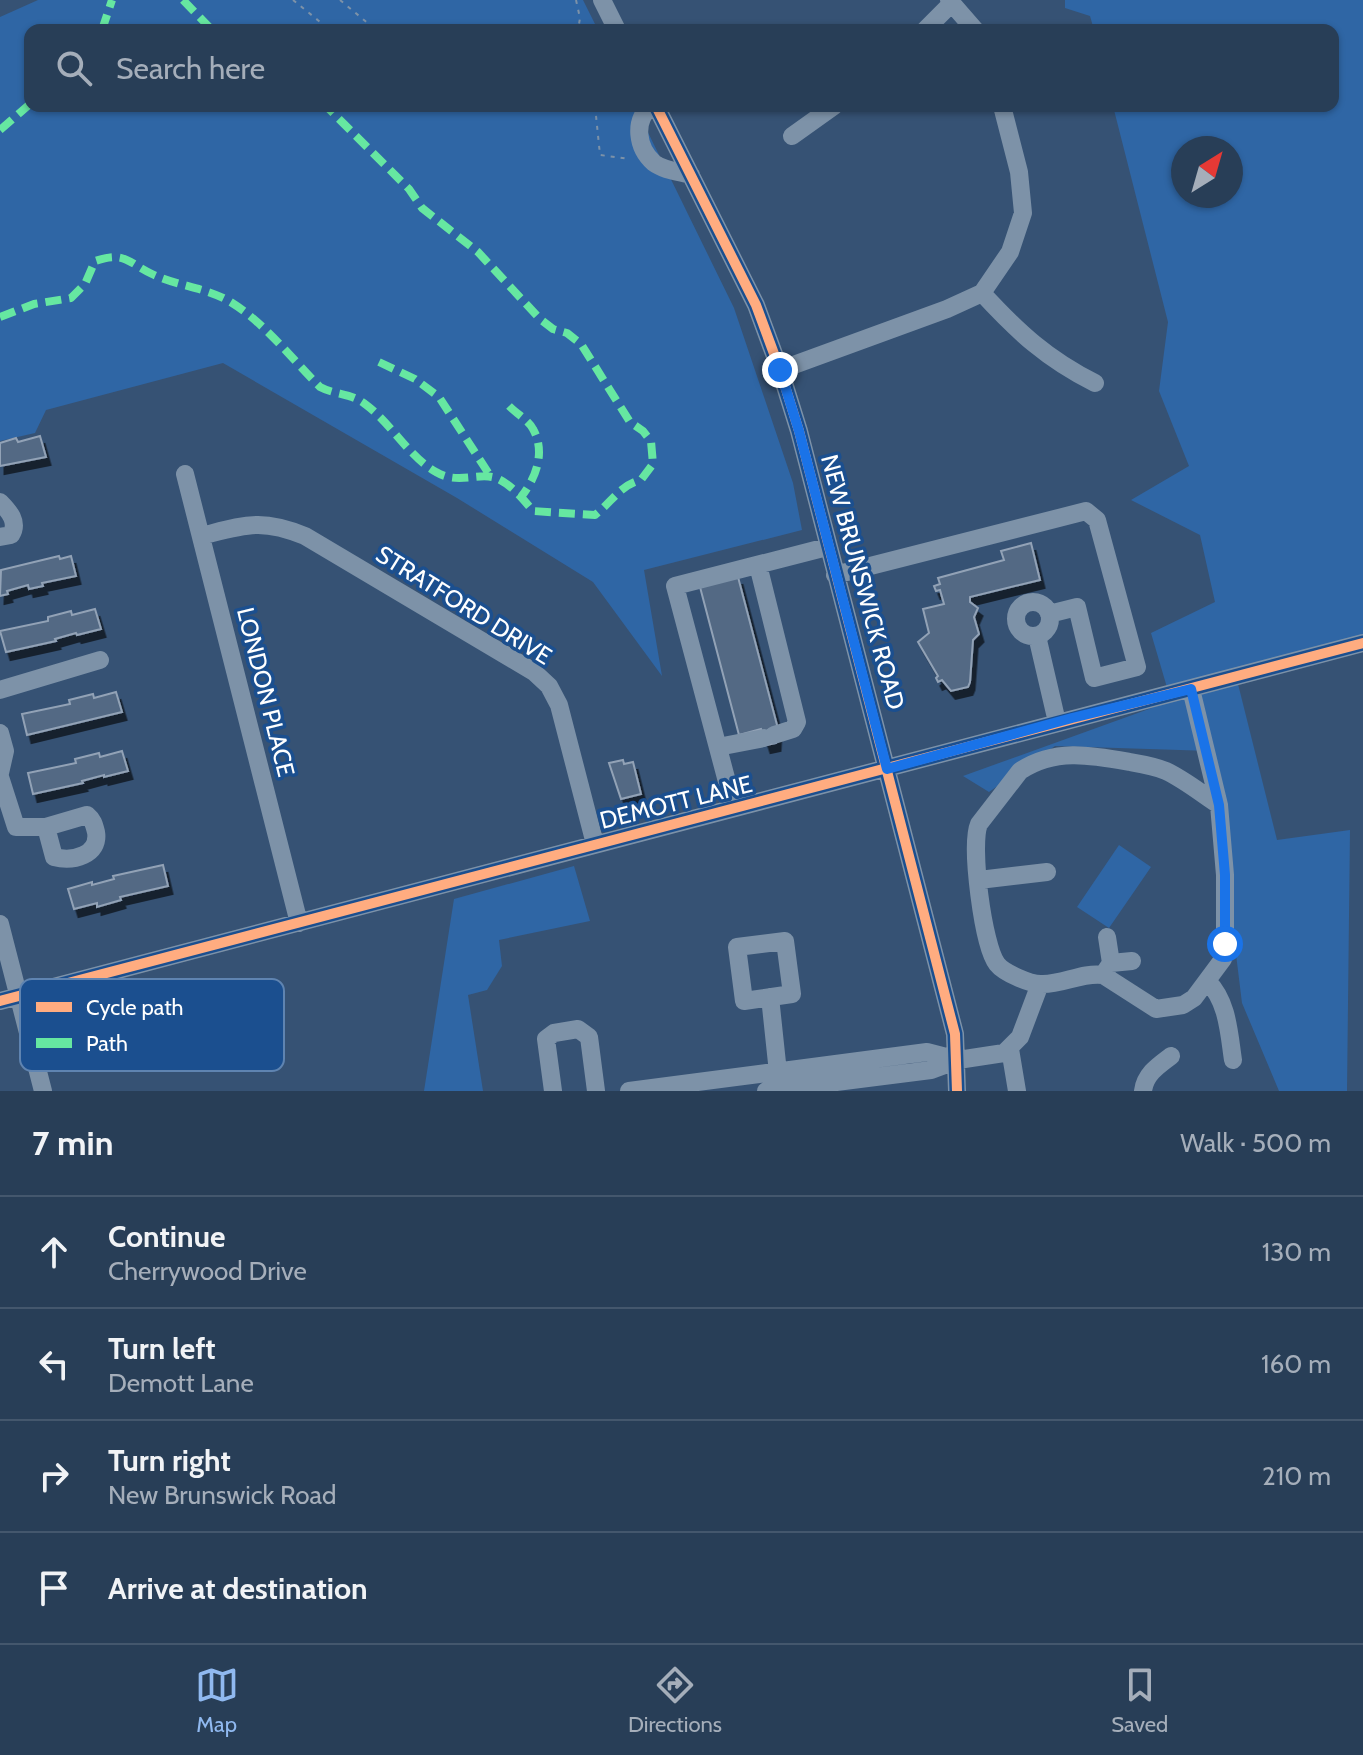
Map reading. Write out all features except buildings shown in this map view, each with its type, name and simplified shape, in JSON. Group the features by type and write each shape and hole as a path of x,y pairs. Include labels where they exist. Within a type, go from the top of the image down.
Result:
{"street":[{"path":"602,0 614,24"},
{"path":"931,24 951,2 970,24"},
{"path":"644,112 639,122 640,146 655,164 691,175"},
{"name":"NEW BRUNSWICK ROAD","path":"657,112 756,305 799,431 948,1004 958,1060 957,1091"},
{"path":"792,136 826,112"},
{"path":"780,370 947,309 982,293 1010,252 1023,213 1019,172 1004,112"},
{"path":"982,293 1035,347 1061,366 1095,383"},
{"name":"LONDON PLACE","path":"185,474 299,923"},
{"path":"0,502 11,513 14,525 11,535 0,537"},
{"path":"835,575 1086,511 1097,520 1137,667 1094,678 1077,607 1049,614"},
{"name":"STRATFORD DRIVE","path":"201,536 252,524 283,527 305,536 534,672 549,686 559,705 595,844"},
{"path":"734,808 675,586 827,547"},
{"path":"718,747 769,737 793,729 797,722 758,565"},
{"path":"1032,602 1043,605 1049,614 1049,625 1037,636 1026,634 1018,626 1019,610 1032,602"},
{"path":"1037,636 1057,722"},
{"name":"DEMOTT LANE","path":"82,979 1363,643"},
{"path":"0,690 100,660"},
{"path":"1107,969 1156,1009 1183,1005 1194,998 1223,959 1225,875 1219,805 1191,689"},
{"path":"0,733 5,751 0,775 16,827 46,827"},
{"path":"1132,961 1040,984 1004,970 997,964 986,935 974,841 979,824 1020,771 1065,754 1083,753 1157,767 1219,805"},
{"path":"979,880 1047,872"},
{"path":"0,924 9,998 20,1028"},
{"path":"1107,937 1107,969"},
{"path":"1207,981 1220,999 1233,1060"},
{"path":"629,1091 776,1086 931,1070 958,1060 1004,1053 1020,1037 1040,984"},
{"path":"770,997 776,1086"},
{"path":"553,1091 546,1039 554,1033 578,1029 589,1037 596,1091"},
{"path":"1010,1049 1017,1091"},
{"path":"1143,1091 1144,1082 1171,1056"},
{"path":"36,1071 43,1091"}],"path":[{"path":"293,0 323,24"},
{"path":"340,0 369,24"},
{"path":"576,0 579,24"},
{"path":"596,112 600,155 630,159"}],"shaded area":[{"path":"38,0 583,0 595,24 24,24 24,112 638,112 734,308 793,483 802,530 644,570 662,676 593,582 457,498 223,363 46,410 35,433 0,441 0,17"},
{"path":"1065,0 1363,0 1363,649 1238,684 1277,840 1350,830 1347,1091 1279,1091 1242,1003 1211,751 1055,746 989,792 963,776 1171,701 1151,633 1215,602 1200,535 1131,500 1189,466 1159,391 1168,322 1115,112 1339,112 1339,24 1092,24 1090,16 1065,8"},
{"path":"1119,845 1151,867 1109,928 1077,907"},
{"path":"574,866 590,921 499,940 502,966 487,990 468,995 483,1091 424,1091 454,899"}],"marked path":[{"path":"104,24 112,0"},
{"path":"183,0 206,24"},
{"path":"0,130 24,109"},
{"path":"0,317 34,304 71,298 85,284 95,261 113,257 125,259 161,278 229,301 266,330 320,387 365,404 417,458 436,472 452,478 496,478 512,488 533,511 595,515 622,490 641,480 653,464 651,441 630,422 581,344 540,319 478,252 422,208 409,189 332,112"},
{"path":"379,362 415,379 439,397 491,477"},
{"path":"509,406 531,426 539,447 535,473 521,497"}],"cycle path":[{"path":"659,112 756,305 799,431 955,1034 957,1091"},
{"path":"84,979 1363,643"},
{"path":"0,1001 20,996"}],"route":[{"path":"780,370 799,431 887,769 1191,689 1219,805 1225,875 1225,944"}]}
